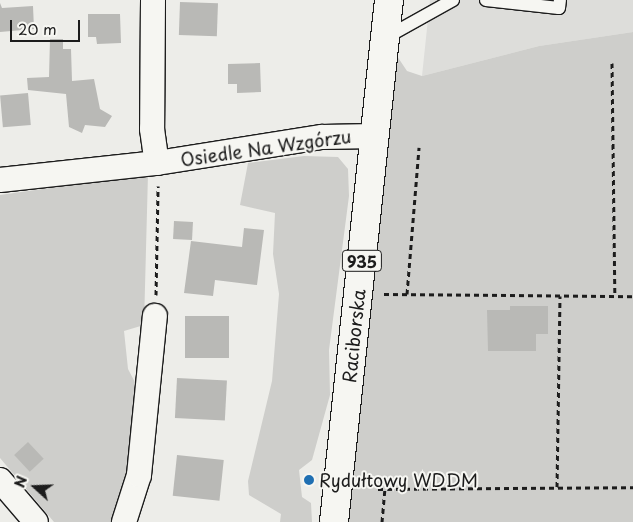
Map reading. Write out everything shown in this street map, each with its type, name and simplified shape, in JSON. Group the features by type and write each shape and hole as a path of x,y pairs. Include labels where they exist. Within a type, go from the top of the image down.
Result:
{"main road":[{"name":"Raciborska","path":"334,522 389,0"}],"street":[{"name":"Osiedle Na Wzgórzu","path":"153,0 152,129 158,163"},
{"name":"Osiedle Na Wzgórzu","path":"0,180 158,163 322,137 375,136"},
{"path":"124,522 139,475 155,316"},
{"path":"0,480 36,522"}],"lane":[{"path":"385,38 453,0"},
{"path":"486,0 559,8 560,0"}],"path":[{"path":"612,63 614,296"},
{"path":"407,294 419,147"},
{"path":"155,316 158,163"},
{"path":"379,294 633,296"},
{"path":"557,487 560,296"},
{"path":"378,489 633,487"},
{"path":"382,522 385,489"}],"shaded area":[{"path":"430,0 633,0 633,32 539,46 422,76"},
{"path":"633,32 633,522 335,522 385,38 407,71 422,76 539,46"},
{"path":"304,156 338,157 348,169 349,196 329,350 330,395 312,460 299,470 302,497 311,503 312,522 280,522 281,514 249,495 248,481 272,381 279,294 273,254 275,213 240,205 248,163"},
{"path":"148,174 144,325 124,331 128,369 138,388 125,493 111,522 54,522 0,458 0,195"}],"building":[{"path":"180,2 218,3 217,36 179,35"},
{"path":"0,3 2,8 33,6 34,29 0,32"},
{"path":"88,14 120,14 121,43 97,44 96,37 88,37"},
{"path":"50,39 63,39 63,49 71,49 72,81 94,79 100,109 112,116 105,127 85,125 82,133 69,127 66,94 28,90 27,78 49,77"},
{"path":"260,63 261,92 237,93 237,84 228,84 228,64"},
{"path":"28,93 31,125 3,127 0,95"},
{"path":"174,221 193,222 192,240 173,239"},
{"path":"244,228 264,230 257,285 215,280 213,296 184,293 191,241 242,247"},
{"path":"510,306 548,306 548,334 536,334 536,351 488,351 487,310 510,310"},
{"path":"185,316 229,316 229,358 185,358"},
{"path":"177,378 227,381 225,421 175,418"},
{"path":"28,442 44,459 30,472 14,455"},
{"path":"177,455 224,460 219,501 173,496"}],"place":[{"name":"Rydułtowy WDDM","path":"309,480"}]}
